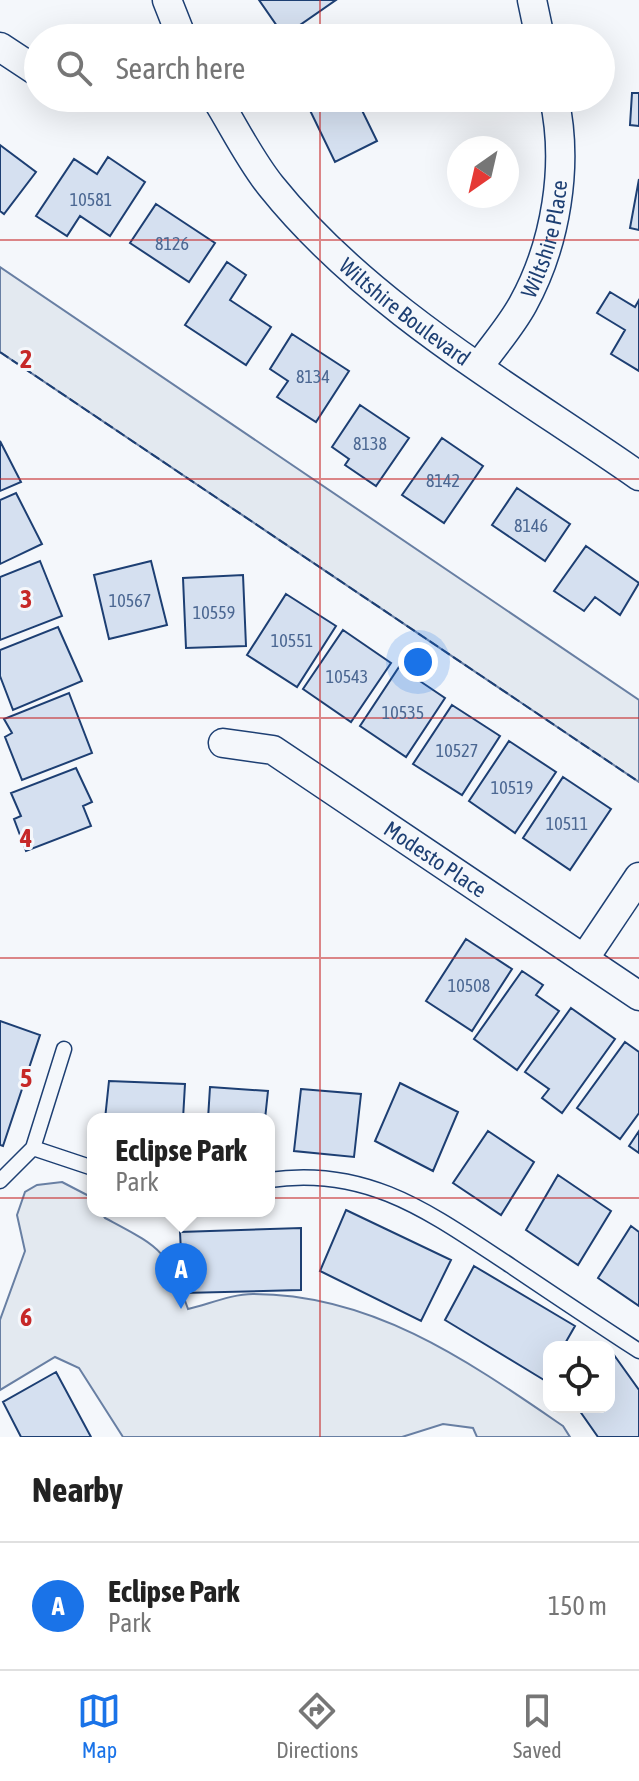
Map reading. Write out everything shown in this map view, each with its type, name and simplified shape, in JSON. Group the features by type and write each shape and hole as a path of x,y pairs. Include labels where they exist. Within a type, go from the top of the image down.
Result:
{"street":[{"path":"167,0 176,24"},
{"path":"532,0 537,24"},
{"path":"0,47 24,63"},
{"name":"Wiltshire Boulevard","path":"225,112 269,184 315,234 397,309 639,476"},
{"name":"Wiltshire Place","path":"480,365 522,305 543,261 555,214 559,171 555,112"},
{"name":"Modesto Place","path":"223,743 273,750 639,996"},
{"path":"584,959 639,877"}],"lane":[{"path":"0,1181 33,1148 64,1049"},
{"path":"33,1148 87,1166"},
{"path":"275,1180 317,1178 367,1186 418,1205 639,1351"}],"shaded area":[{"path":"0,267 639,700 639,782 0,352"},
{"path":"62,1182 87,1195 87,1217 104,1217 150,1244 167,1261 188,1309 245,1294 297,1297 339,1305 379,1319 455,1356 563,1426 570,1437 477,1437 473,1428 443,1424 402,1437 123,1437 79,1368 55,1357 0,1390 0,1320 25,1251 17,1215 25,1192 37,1185"}],"building":[{"path":"259,0 336,0 301,24 276,24"},
{"path":"632,93 639,93 639,126 630,125"},
{"path":"311,112 363,112 377,141 335,162"},
{"path":"0,145 36,172 4,214 0,211"},
{"path":"108,157 145,182 110,236 80,216 67,236 36,216 74,159 97,174"},
{"path":"639,179 639,230 630,228"},
{"path":"156,204 215,243 189,282 130,243"},
{"path":"227,262 246,275 230,300 271,327 246,365 185,325"},
{"path":"610,292 635,307 639,300 639,371 611,354 625,330 597,313"},
{"path":"292,334 349,371 316,422 277,397 288,381 270,369"},
{"path":"360,405 409,438 376,486 345,465 349,459 332,447"},
{"path":"442,438 483,466 444,523 402,495"},
{"path":"0,441 21,482 0,491"},
{"path":"517,488 570,524 545,561 492,525"},
{"path":"16,493 42,544 0,564 0,500"},
{"path":"586,546 639,583 620,615 595,597 584,611 554,591"},
{"path":"40,561 62,616 0,640 0,577"},
{"path":"151,561 167,625 109,639 94,575"},
{"path":"243,575 246,646 186,648 183,578"},
{"path":"286,594 336,626 297,687 247,655"},
{"path":"58,627 82,681 13,710 0,676 0,650"},
{"path":"343,630 391,663 351,722 303,689"},
{"path":"399,667 445,698 406,757 360,726"},
{"path":"69,693 92,753 22,780 5,737 12,733 4,719"},
{"path":"452,705 500,736 462,795 413,764"},
{"path":"509,741 556,772 515,833 469,801"},
{"path":"76,768 92,802 83,806 91,826 26,851 14,819 21,816 11,793"},
{"path":"563,777 611,809 570,870 523,838"},
{"path":"466,939 512,969 472,1031 426,1001"},
{"path":"522,971 543,985 536,995 559,1011 517,1070 474,1039"},
{"path":"571,1008 615,1039 562,1113 542,1098 549,1089 525,1072"},
{"path":"0,1021 40,1035 3,1146 0,1145"},
{"path":"625,1042 639,1052 639,1113 620,1139 577,1108"},
{"path":"109,1081 185,1084 183,1113 106,1113"},
{"path":"400,1083 458,1112 433,1171 375,1141"},
{"path":"210,1087 268,1091 266,1113 208,1113"},
{"path":"301,1089 361,1094 354,1157 294,1151"},
{"path":"488,1131 534,1162 501,1215 453,1183"},
{"path":"639,1131 639,1153 629,1146"},
{"path":"558,1175 611,1211 578,1265 526,1230"},
{"path":"346,1210 451,1260 421,1321 320,1271"},
{"path":"631,1226 639,1232 639,1306 598,1278"},
{"path":"301,1228 301,1290 183,1293 180,1232"},
{"path":"474,1266 575,1326 566,1341 543,1341 543,1379 445,1320"},
{"path":"615,1356 639,1390 639,1437 598,1437 581,1413 615,1413"},
{"path":"56,1372 91,1437 21,1437 3,1402"}],"fence":[{"path":"0,352 639,782"}],"place":[{"name":"Eclipse Park","path":"181,1309"}]}
